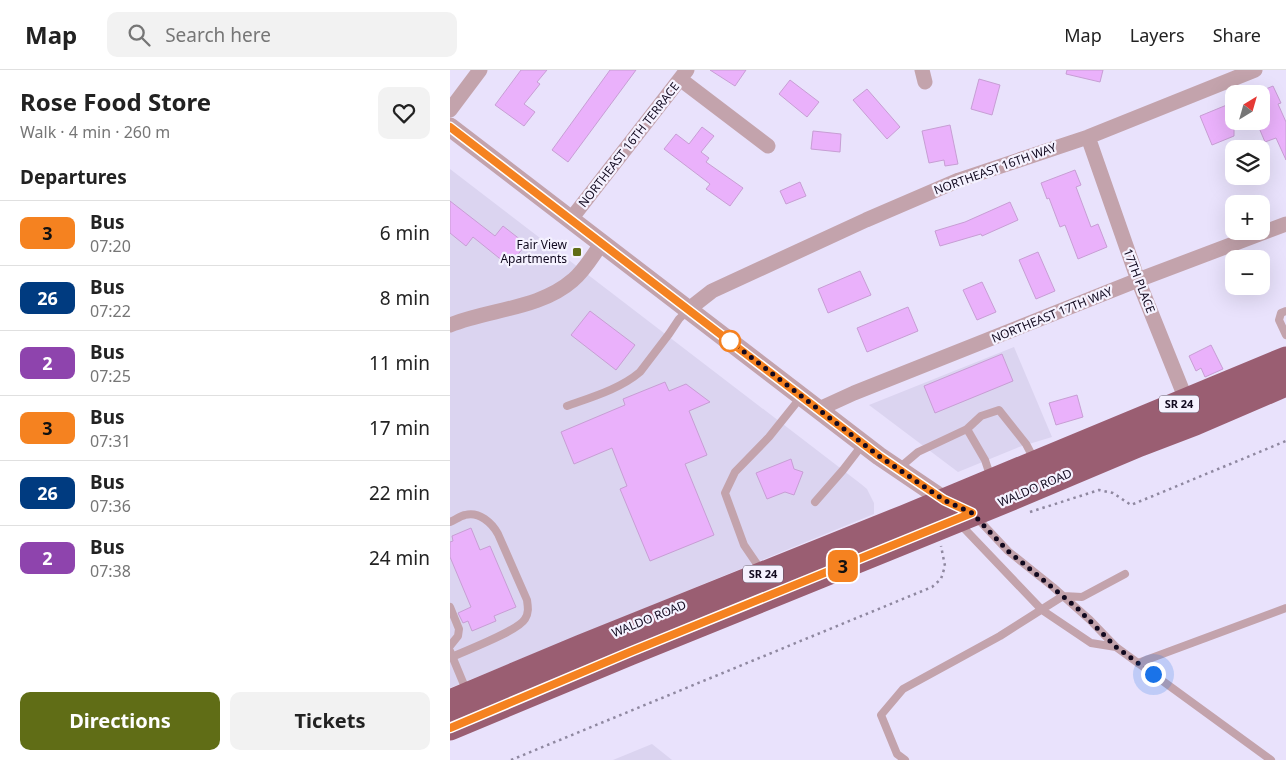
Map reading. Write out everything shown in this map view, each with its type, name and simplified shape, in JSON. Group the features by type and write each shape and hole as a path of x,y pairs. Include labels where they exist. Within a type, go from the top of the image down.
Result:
{"highway":[{"name":"SR 24","path":"1186,401 1286,359"},
{"name":"WALDO ROAD","path":"450,728 954,518 1195,423 1286,384"},
{"name":"WALDO ROAD","path":"459,698 581,646 905,517 954,518 992,481 1186,401"}],"street":[{"path":"450,110 480,70"},
{"name":"NORTHEAST 16TH WAY","path":"688,309 712,291 866,220 959,180 1088,137 1255,70"},
{"path":"683,74 768,146"},
{"name":"NORTHEAST 16TH TERRACE","path":"571,219 683,74"},
{"path":"450,126 864,444 898,468 954,518"},
{"name":"17TH PLACE","path":"1088,137 1138,280 1195,423"},
{"name":"NORTHEAST 17TH WAY","path":"819,409 1138,280 1286,224"},
{"path":"450,325 552,295 574,280 602,243"}],"lane":[{"path":"567,406 605,392 640,372 688,309"},
{"path":"1286,310 1281,314 1279,320 1286,335"},
{"path":"764,574 744,545 725,493 735,472 769,436 802,396"},
{"path":"898,468 918,452 967,429 981,416 999,410 1026,444 1036,462"},
{"path":"967,429 985,460 992,481"},
{"path":"815,502 864,444"},
{"path":"450,522 473,514 480,516 494,526 527,600 528,607 528,614 522,624 516,628 451,654 459,698"},
{"path":"954,518 1008,551 1064,596 1116,647 1270,760"},
{"path":"954,518 1042,610 1091,643 1116,647"},
{"path":"905,760 897,754 881,716 903,689 1000,636 1064,596 1082,597 1125,574"},
{"path":"450,607 459,633 450,646"},
{"path":"1138,663 1286,608"}],"path":[{"path":"1025,512 1034,512 1099,490 1113,493 1131,505 1286,441"},
{"path":"511,760 932,587 941,579 945,566 941,546 954,518"}],"shaded area":[{"path":"450,169 861,484 867,489 874,503 874,514 450,688"},
{"path":"1014,347 1052,437 1019,447 958,472 869,405"},
{"path":"652,744 672,760 613,760"}],"building":[{"path":"521,70 547,70 537,82 540,84 524,104 535,112 524,126 495,105"},
{"path":"610,70 636,70 568,162 552,150"},
{"path":"710,70 746,70 735,86"},
{"path":"1067,70 1103,70 1100,82 1066,74"},
{"path":"979,79 1000,85 992,115 971,109"},
{"path":"790,80 819,102 807,117 779,94"},
{"path":"1273,86 1281,103 1278,104 1286,122 1286,160 1276,138 1264,140 1260,130 1270,130 1270,87"},
{"path":"867,89 900,127 887,139 853,100"},
{"path":"1225,106 1225,130 1234,130 1234,136 1212,145 1200,116"},
{"path":"950,125 958,164 945,166 944,160 929,163 922,131"},
{"path":"702,127 714,136 701,152 709,158 706,162 743,188 730,206 706,189 710,184 664,149 676,134 689,144"},
{"path":"813,131 841,134 840,152 811,149"},
{"path":"1075,170 1081,185 1076,187 1091,227 1098,224 1107,247 1078,259 1065,225 1060,227 1041,183"},
{"path":"800,182 806,196 786,204 780,191"},
{"path":"450,201 495,236 503,226 526,244 509,266 473,237 466,246 450,233"},
{"path":"1010,202 1018,220 982,236 981,234 940,246 935,231 965,222"},
{"path":"1038,252 1055,291 1036,299 1019,260"},
{"path":"860,271 871,295 828,313 818,289"},
{"path":"982,282 996,312 977,320 963,290"},
{"path":"908,307 918,331 867,352 857,328"},
{"path":"590,311 635,345 616,370 571,335"},
{"path":"1211,345 1223,369 1205,377 1201,368 1196,371 1189,356"},
{"path":"1002,354 1013,381 935,413 924,386"},
{"path":"665,382 669,391 686,384 710,402 689,411 707,455 685,464 714,535 650,561 620,489 627,486 612,448 574,464 561,432 625,405 623,399"},
{"path":"1077,395 1083,417 1056,425 1049,403"},
{"path":"791,459 794,469 803,472 794,495 785,492 767,499 756,473"},
{"path":"471,528 480,550 490,546 516,607 494,616 496,621 472,631 468,621 463,623 458,613 471,607 450,557 452,536"}],"bus line":[{"name":"3","path":"450,127 879,456 944,500 972,513 630,652 450,728"}],"place":[{"name":"Fair View Apartments","path":"577,252"}],"route":[{"path":"730,341 879,456 944,500 972,513 1008,551 1077,608 1116,647 1153,674"}]}
